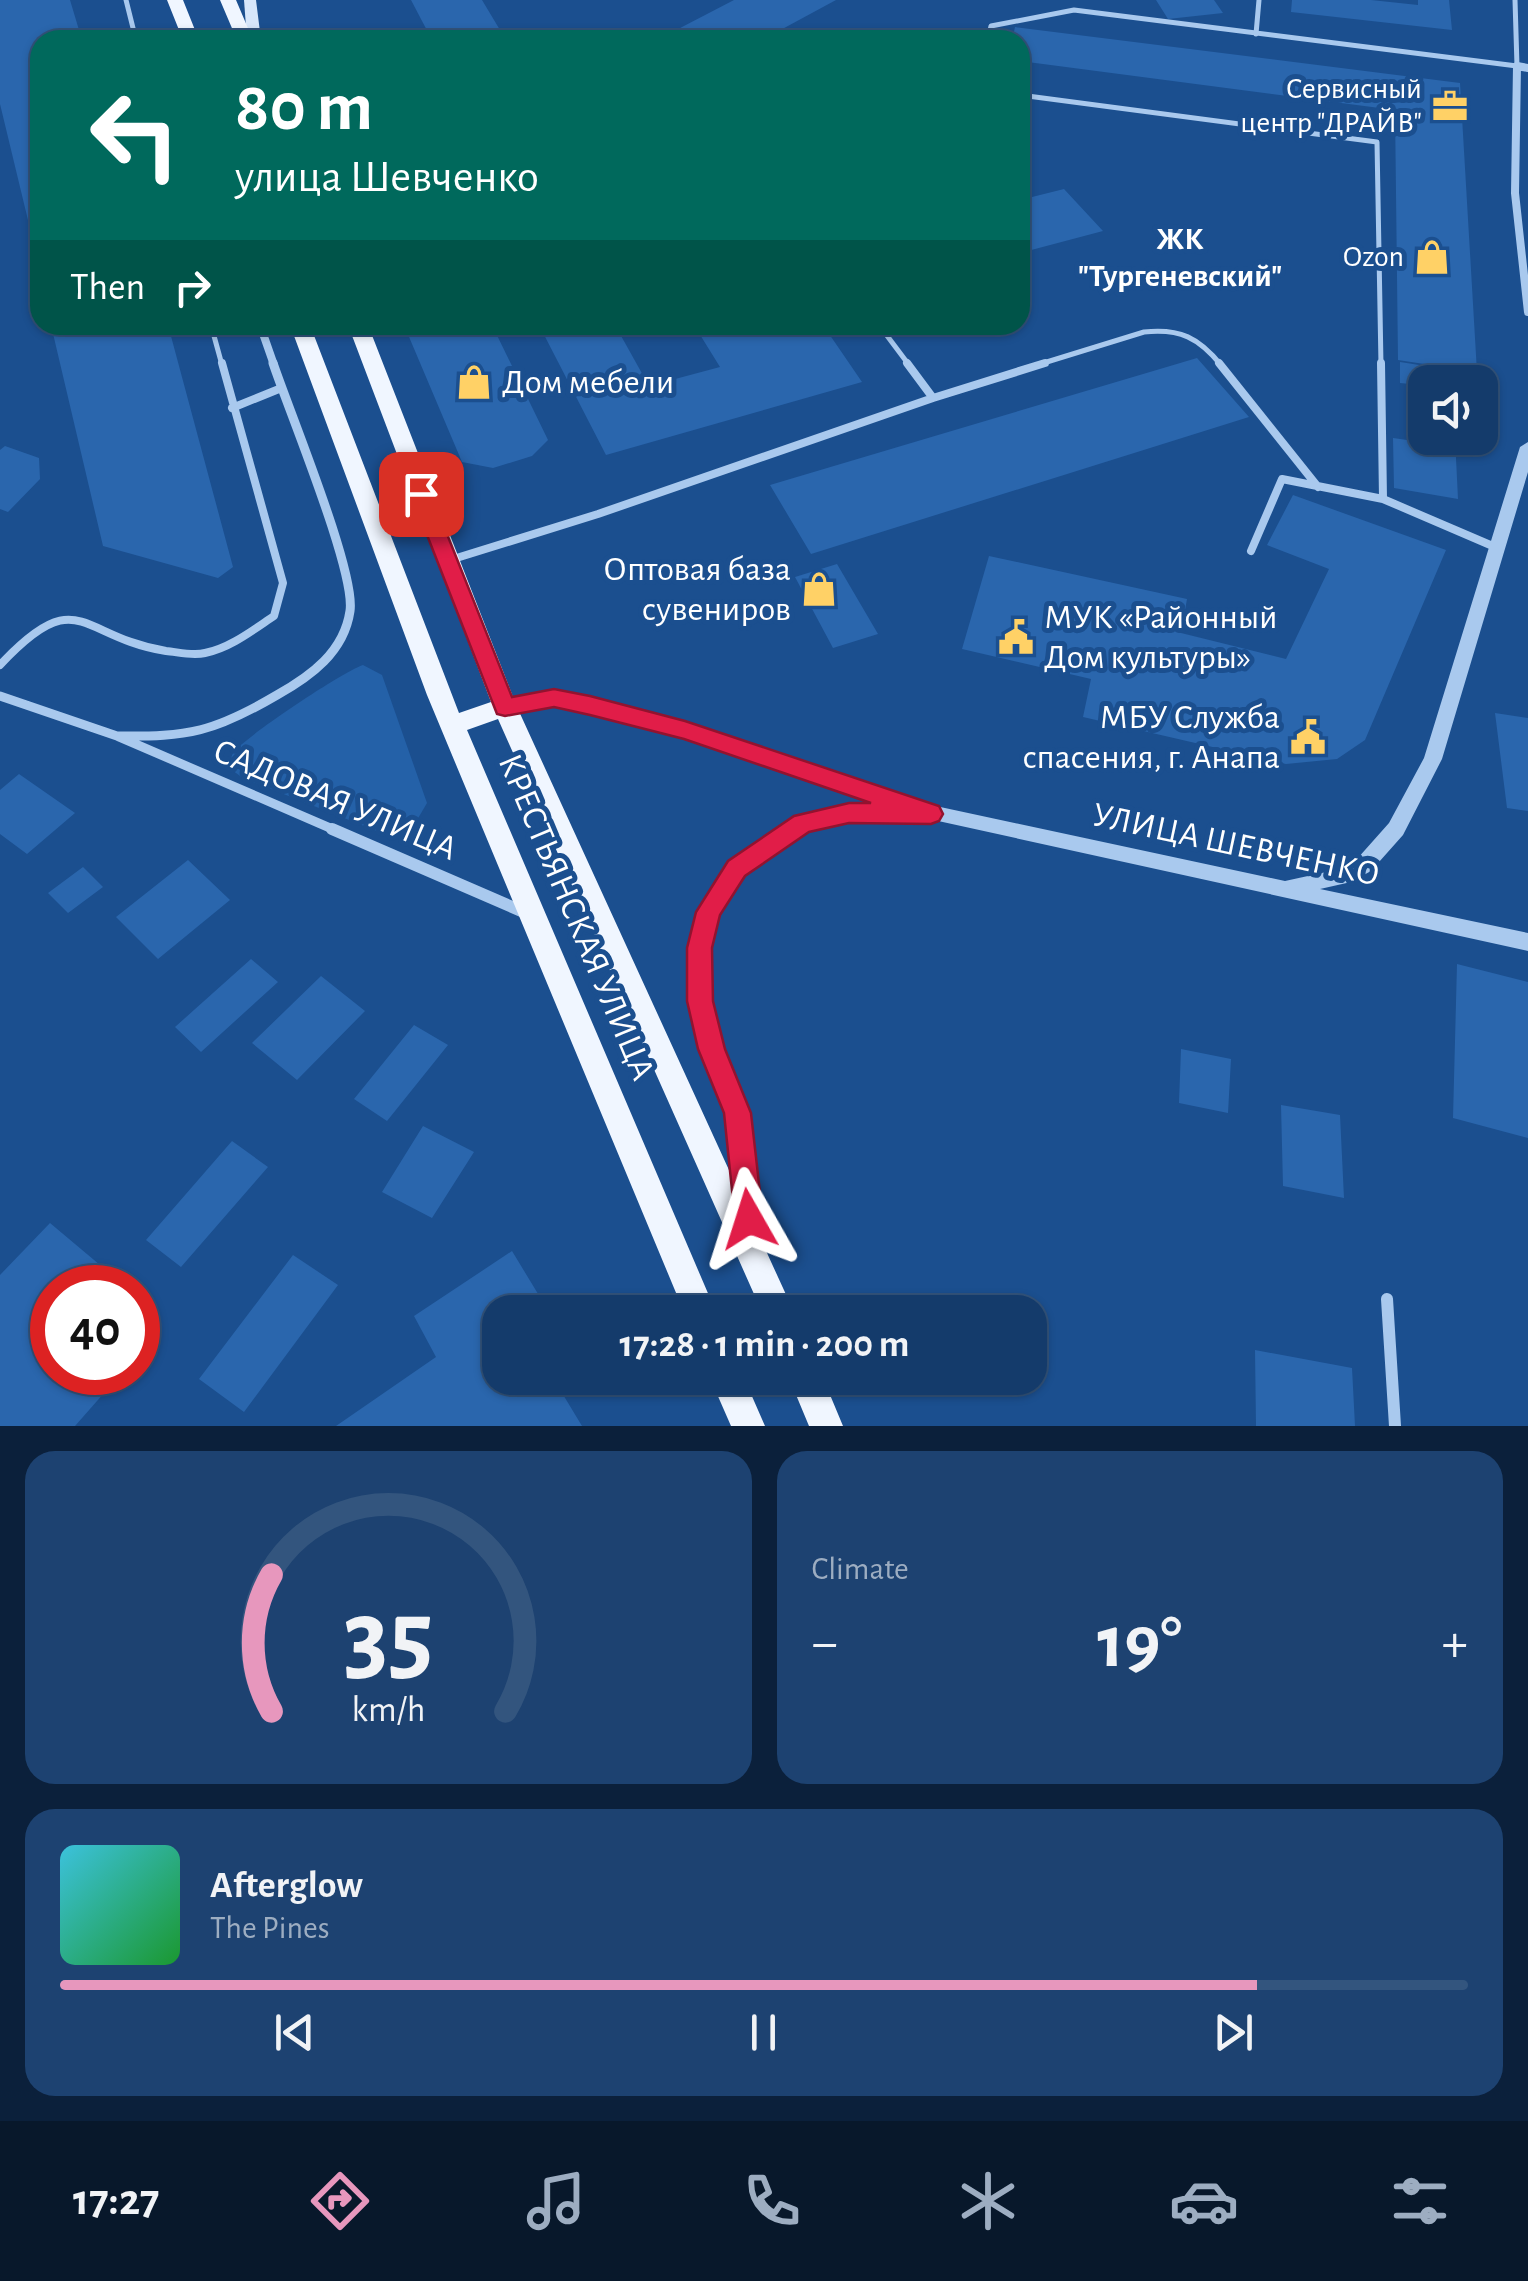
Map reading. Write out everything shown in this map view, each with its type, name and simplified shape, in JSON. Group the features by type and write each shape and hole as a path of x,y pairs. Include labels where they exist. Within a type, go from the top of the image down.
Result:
{"main road":[{"path":"175,0 187,30"},
{"path":"228,0 242,30"},
{"path":"250,0 253,30"},
{"name":"КРЕСТЬЯНСКАЯ УЛИЦА","path":"304,335 452,725 693,1295"},
{"name":"КРЕСТЬЯНСКАЯ УЛИЦА","path":"362,335 505,707 771,1295"},
{"path":"452,725 505,707"},
{"path":"735,1395 748,1426"},
{"path":"813,1395 826,1426"}],"street":[{"path":"1528,68 1517,66 1515,193 1528,312"},
{"path":"1515,193 1528,195"},
{"name":"САДОВАЯ УЛИЦА","path":"117,736 187,735 233,721 308,678 343,636 352,614 351,589 263,335"},
{"path":"1283,888 1344,876 1364,866 1396,829 1434,759 1528,447"},
{"name":"САДОВАЯ УЛИЦА","path":"0,696 117,736 532,915"},
{"name":"УЛИЦА ШЕВЧЕНКО","path":"505,707 554,698 590,706 685,730 931,814 1528,942"},
{"name":"УЛИЦА ШЕВЧЕНКО","path":"753,1255 737,1113 712,1049 700,1001 700,948 709,912 736,868 803,824 849,813 931,814"},
{"path":"1387,1299 1395,1426"}],"lane":[{"path":"126,0 134,30"},
{"path":"1102,14 1104,0"},
{"path":"1256,34 1259,0"},
{"path":"990,30 991,26 1074,10 1517,66 1515,0"},
{"path":"1030,97 1377,142 1383,499"},
{"path":"446,561 616,508 933,398 1144,332 1166,329 1188,334 1204,344 1318,486"},
{"path":"0,664 26,634 60,617 96,623 154,651 204,654 246,635 274,616 283,583 214,335"},
{"path":"886,335 933,398"},
{"path":"232,408 280,389"},
{"path":"1251,551 1282,480 1383,499 1499,549"}],"shaded area":[{"path":"363,665 382,675 427,803 410,832 392,837 243,778 229,768 233,753 256,733"}],"building":[{"path":"0,0 70,0 79,30 30,30 30,228 0,104"},
{"path":"411,0 482,0 500,30 427,30"},
{"path":"734,0 836,0 780,30 676,30"},
{"path":"1156,0 1214,0 1223,13 1168,19"},
{"path":"1292,0 1371,0 1418,5 1418,0 1449,0 1452,30 1291,12"},
{"path":"1015,27 1460,83 1477,365 1398,360 1395,110 1030,62 1030,30 1014,30"},
{"path":"1064,189 1103,231 1030,250 1030,198"},
{"path":"53,335 171,335 233,567 218,578 103,546"},
{"name":"Дом мебели","path":"408,335 497,335 548,440 532,456 493,468 462,462"},
{"path":"544,335 621,335 649,386 720,367 700,335 830,335 862,382 606,455"},
{"path":"1197,358 1249,417 811,554 770,485"},
{"path":"1400,362 1419,365 1408,365 1408,384 1400,383"},
{"path":"1393,438 1408,440 1408,455 1456,455 1458,499 1394,488"},
{"path":"5,446 39,458 40,479 8,512 0,509 0,450"},
{"path":"1293,495 1446,550 1365,740 1337,759 1286,764 1083,717 1091,679 962,649 989,556 1187,599 1181,633 1286,659 1329,569 1267,545"},
{"path":"837,564 878,634 833,648 795,577"},
{"path":"1495,713 1528,718 1528,811 1507,808"},
{"path":"19,774 75,813 27,854 0,834 0,790"},
{"path":"188,860 230,900 158,959 116,917"},
{"path":"83,867 103,887 68,913 48,893"},
{"path":"251,959 278,982 201,1052 175,1027"},
{"path":"1457,964 1528,982 1528,1138 1453,1118"},
{"path":"321,976 365,1011 297,1080 252,1043"},
{"path":"414,1025 448,1045 387,1121 354,1099"},
{"path":"1181,1049 1231,1059 1228,1113 1179,1103"},
{"path":"1281,1105 1340,1115 1344,1198 1283,1186"},
{"path":"423,1126 474,1152 432,1218 382,1192"},
{"path":"232,1141 268,1167 181,1267 146,1240"},
{"path":"50,1223 100,1265 30,1265 30,1395 102,1395 75,1426 0,1426 0,1275"},
{"path":"512,1251 539,1295 482,1295 482,1395 563,1395 582,1426 336,1426 436,1357 414,1316"},
{"path":"293,1255 338,1285 244,1412 199,1379"},
{"path":"1255,1350 1352,1368 1355,1426 1256,1426"}],"place":[{"name":"Сервисный центр \"ДРАЙВ\"","path":"1450,106"},
{"name":"Ozon","path":"1432,257"},
{"name":"Дом мебели","path":"474,382"},
{"name":"Оптовая база сувениров","path":"819,589"},
{"name":"МУК «Районный Дом культуры»","path":"1016,637"},
{"name":"МБУ Служба спасения, г. Анапа","path":"1308,737"}],"district":[{"name":"ЖК \"Тургеневский\"","path":"1180,258"}],"route":[{"path":"421,494 505,707 554,698 590,706 685,730 931,814 849,813 803,824 736,868 709,912 700,948 700,1001 712,1049 737,1113 749,1219"}]}
